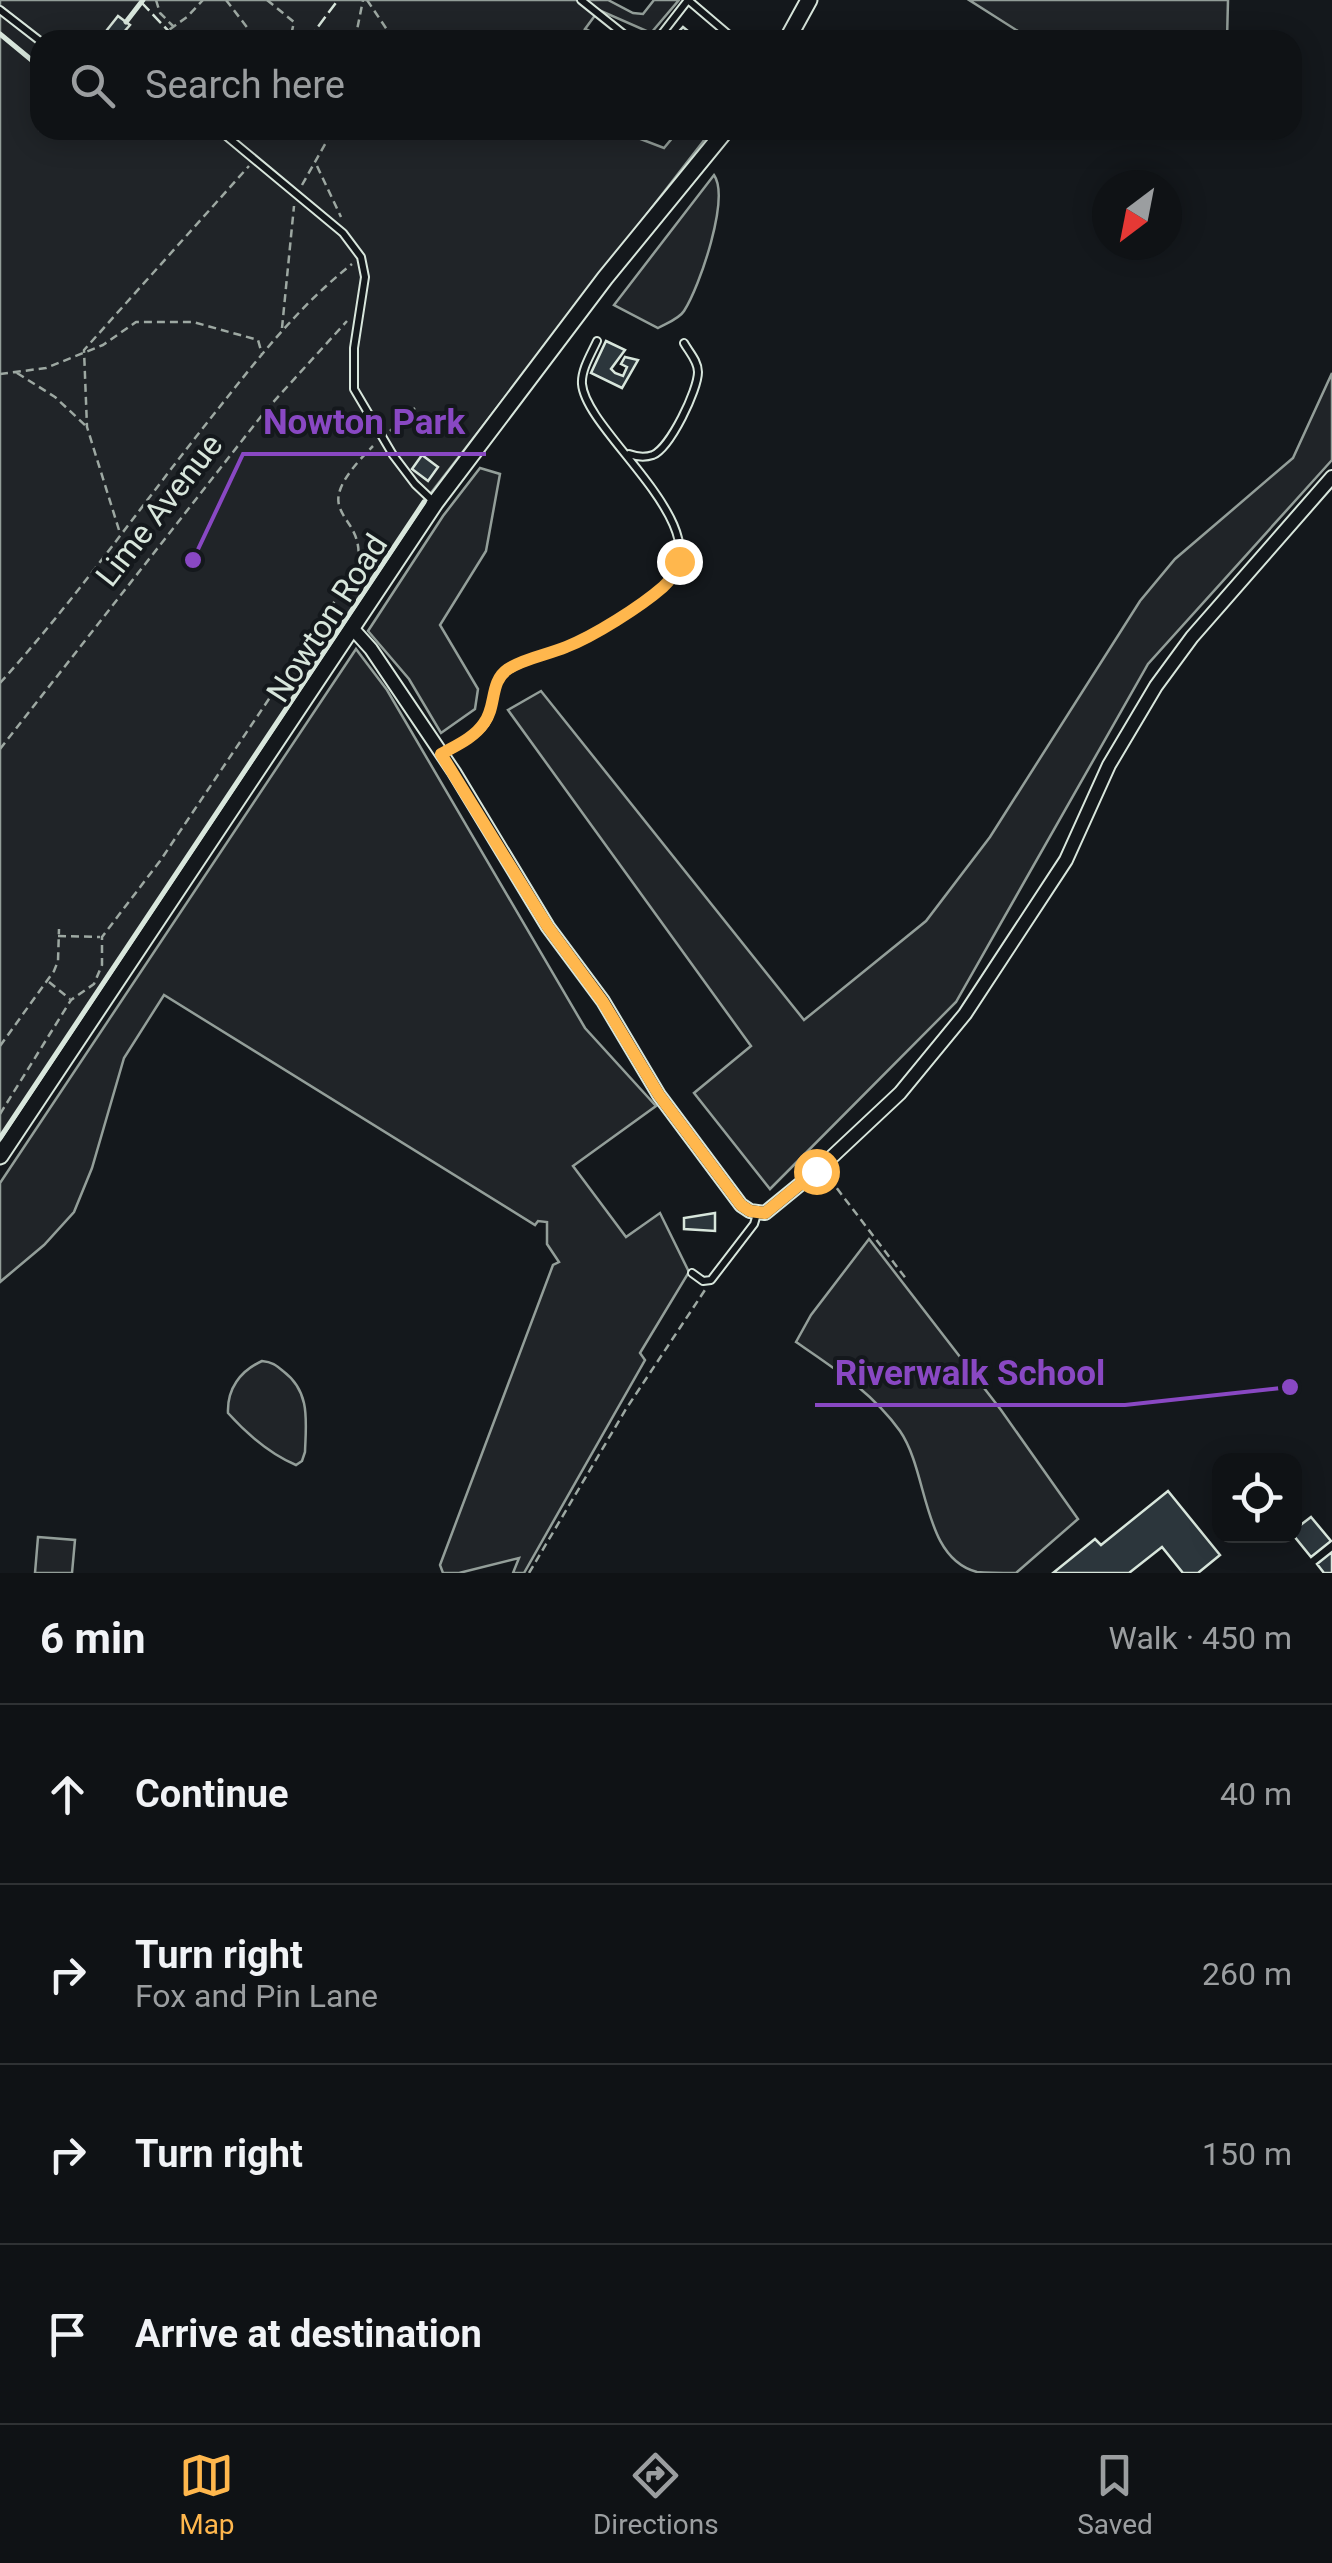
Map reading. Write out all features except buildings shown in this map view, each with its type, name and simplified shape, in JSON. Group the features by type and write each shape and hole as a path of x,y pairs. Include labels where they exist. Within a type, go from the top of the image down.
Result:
{"street":[{"path":"792,30 809,0"},
{"name":"Nowton Road","path":"0,1156 435,503 605,278 718,140"},
{"path":"354,629 441,754 548,927 603,1002 659,1095 741,1205 758,1214 765,1213 900,1094 965,1014 1066,860 1109,765 1156,686 1192,638 1332,477"}],"lane":[{"path":"581,0 618,30"},
{"path":"665,30 688,0 723,30"},
{"path":"0,10 30,33"},
{"path":"230,140 344,233 361,257 365,277 354,348 354,390 414,484 435,503"},
{"path":"441,754 476,733 486,722 494,689 504,672 569,646 663,587 679,561 678,534 644,475 587,401 582,383 597,341"},
{"path":"644,475 653,455 668,442 695,387 698,370 684,343"},
{"path":"628,454 653,455"},
{"path":"692,1273 703,1282 712,1280 758,1214"}],"path":[{"path":"156,0 160,13 173,26"},
{"path":"226,0 249,30"},
{"path":"267,0 294,22 292,30"},
{"path":"358,30 365,0"},
{"path":"365,0 387,30"},
{"path":"168,30 187,17 199,1"},
{"path":"164,30 168,22"},
{"path":"282,330 296,193 328,140"},
{"path":"120,532 87,427 84,350 253,161"},
{"path":"316,165 340,210 344,233"},
{"path":"0,683 282,330 330,281 361,257"},
{"name":"Lime Avenue","path":"0,748 266,410 361,305"},
{"path":"0,374 46,368 103,345 136,322 193,322 258,340 262,354"},
{"path":"16,372 55,396 87,427"},
{"path":"0,1114 71,1000 94,982 102,965 102,937 160,861 358,568 362,549 337,504 338,489 354,465 415,408"},
{"path":"0,1046 58,961 59,929"},
{"path":"58,936 102,937"},
{"path":"47,981 71,1000"},
{"path":"816,1171 827,1174 907,1280"},
{"path":"529,1573 626,1409 712,1280"}],"shaded area":[{"path":"0,0 608,0 643,14 654,0 679,0 654,30 644,30 599,10 587,30 30,30 30,140 643,140 664,148 671,140 704,140 424,502 0,1138"},
{"path":"969,0 1228,0 1227,30 1016,30"},
{"path":"714,175 718,186 716,222 705,263 684,311 658,328 614,305"},
{"path":"1332,373 1332,460 1148,664 956,1002 770,1189 694,1093 751,1046 508,710 541,691 804,1020 926,921 990,837 1140,601 1175,559 1293,458"},
{"path":"480,468 500,474 486,551 440,625 478,689 475,709 441,733 409,679 368,631 443,516"},
{"path":"356,649 387,690 585,1028 656,1106 573,1166 626,1237 660,1213 689,1272 640,1353 645,1360 524,1573 513,1573 519,1558 459,1573 443,1573 440,1565 553,1265 559,1262 547,1244 547,1222 538,1221 535,1225 164,995 124,1058 92,1168 74,1212 44,1245 0,1282 0,1183"},
{"path":"869,1239 1001,1410 1078,1519 1016,1573 977,1572 959,1564 936,1532 917,1469 900,1431 865,1393 796,1342 811,1315"},
{"path":"262,1361 274,1364 292,1379 303,1398 305,1452 296,1465 259,1443 228,1413 236,1382"},
{"path":"38,1537 75,1540 72,1573 35,1573"}],"fence":[{"path":"316,30 338,0"},
{"path":"141,2 168,30"}],"wall":[{"path":"126,22 143,0"},
{"path":"0,34 30,59"},
{"path":"0,1138 424,502"}],"place":[{"name":"Nowton Park","path":"193,560"},
{"name":"Riverwalk School","path":"1290,1387"}],"route":[{"path":"679,561 663,587 620,615 569,646 504,672 494,689 486,722 476,733 441,754 548,927 603,1002 659,1095 741,1205 758,1214 765,1213 816,1171"}]}
